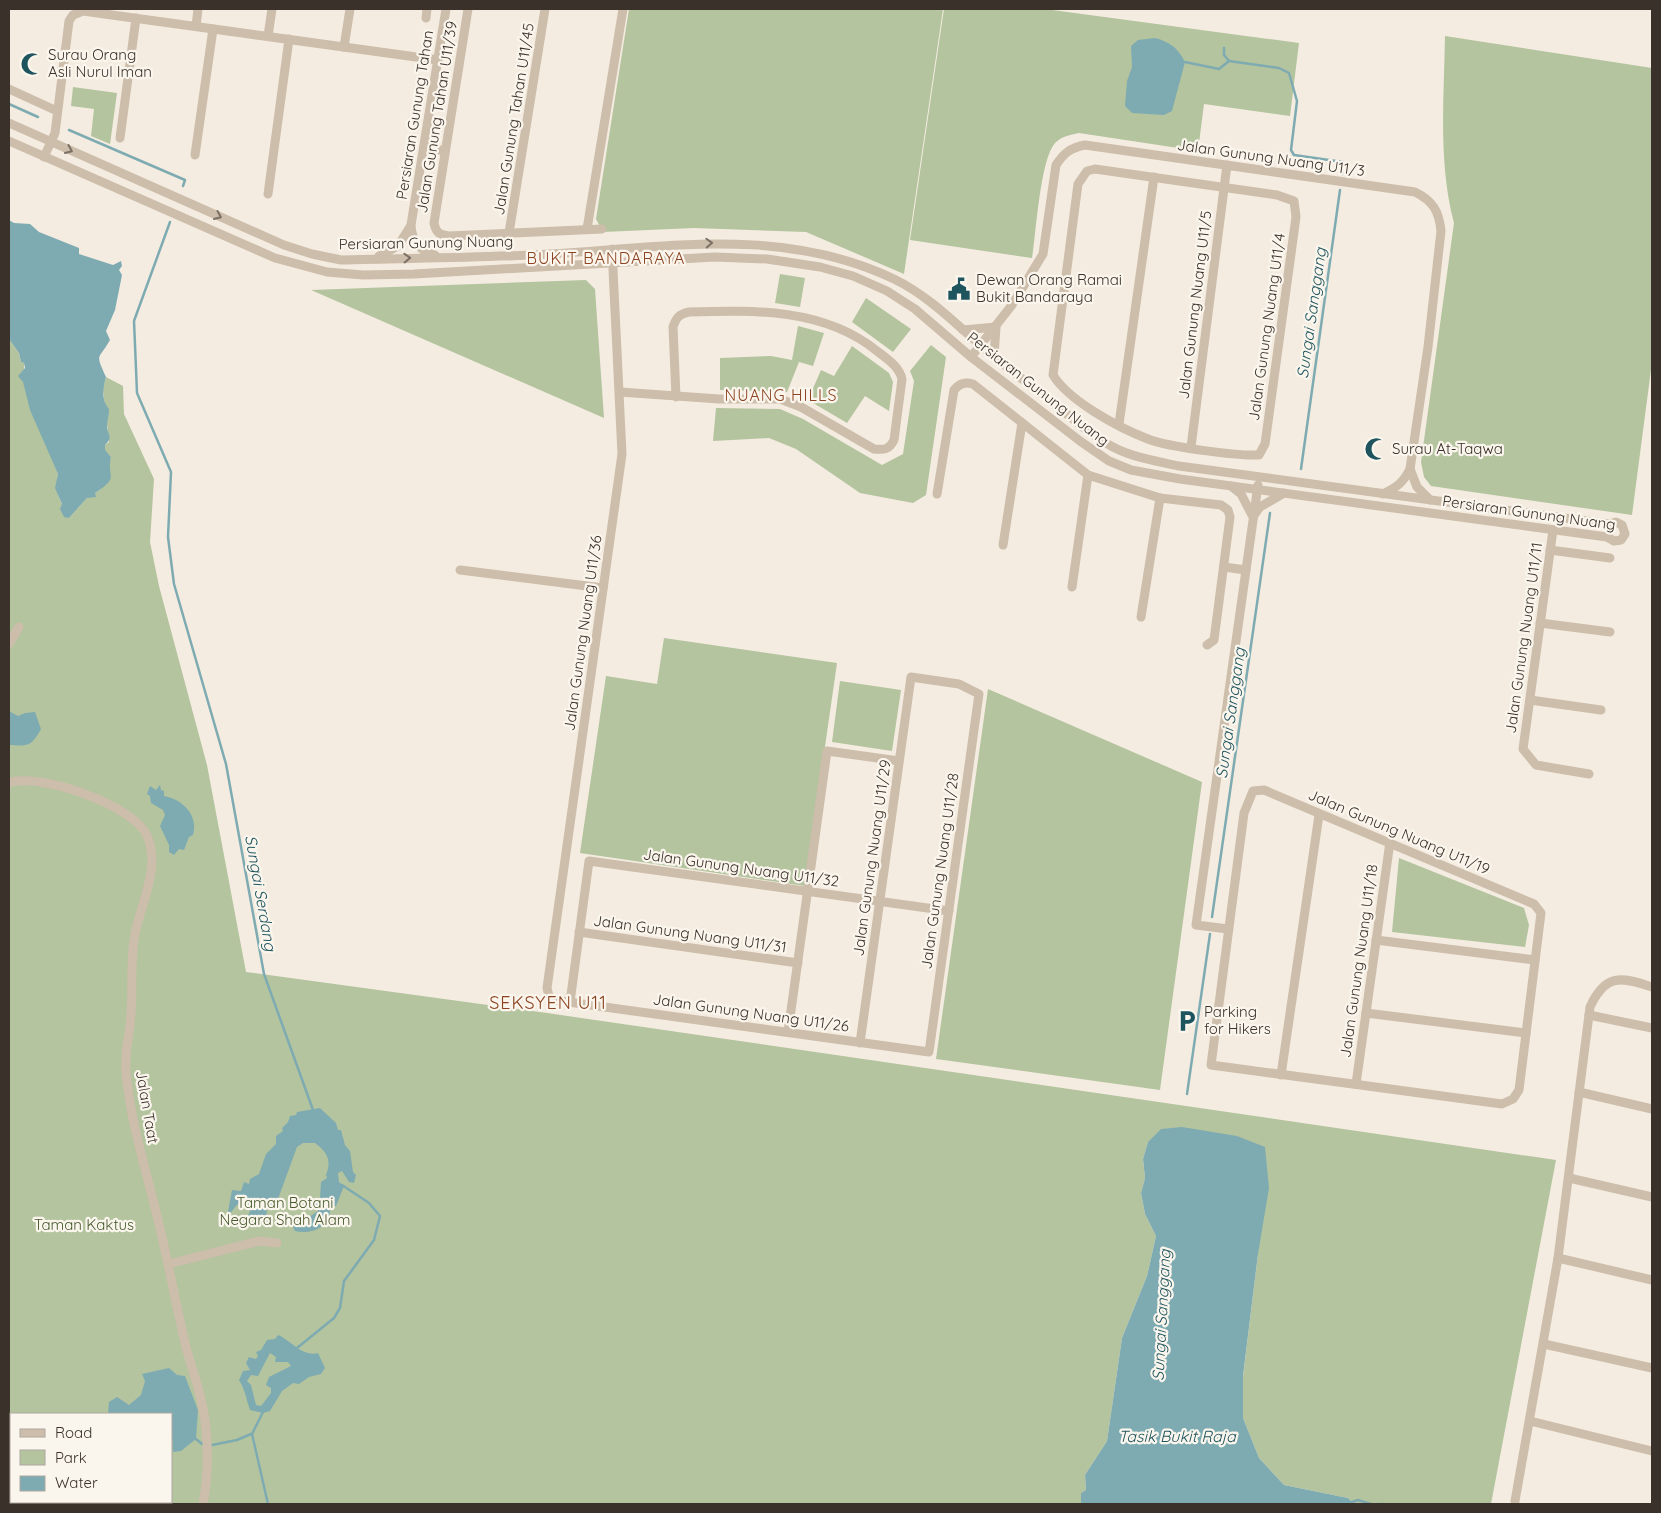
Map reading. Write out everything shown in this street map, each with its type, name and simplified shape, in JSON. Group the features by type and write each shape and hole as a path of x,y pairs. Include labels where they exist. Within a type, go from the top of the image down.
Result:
{"street":[{"path":"196,26 198,9"},
{"path":"268,36 272,9"},
{"path":"344,47 350,9"},
{"name":"Persiaran Gunung Tahan","path":"411,225 446,9"},
{"name":"Jalan Gunung Tahan U11/39","path":"468,9 434,223 436,230 441,235 509,233"},
{"name":"Jalan Gunung Tahan U11/45","path":"509,233 545,9"},
{"path":"587,229 623,9"},
{"path":"44,156 55,133 71,12 122,12 136,18 438,60"},
{"path":"120,138 136,18"},
{"path":"195,154 213,29"},
{"path":"268,194 289,39"},
{"path":"9,89 57,111"},
{"name":"Persiaran Gunung Nuang","path":"9,124 284,245 312,254 341,260 548,254 723,243 780,246 819,253 859,264 895,280 924,296 980,345 1084,428 1112,447 1134,456 1179,466 1382,494 1608,524 1616,522 1622,525 1625,531 1621,540 1614,541 1607,537 1257,490 1131,470 1109,461 1080,441 971,356 915,309 887,291 853,276 766,259 715,257 414,274 363,275 319,270 275,258 9,141"},
{"name":"Jalan Gunung Nuang U11/3","path":"971,356 996,327 1033,273 1043,254 1056,165 1064,153 1074,147 1085,145 1415,192 1433,203 1440,220 1428,347 1410,469 1404,481 1396,488 1382,494"},
{"path":"424,147 445,151"},
{"name":"Jalan Gunung Nuang U11/5","path":"1191,447 1227,166"},
{"path":"1191,447 1148,440 1087,408 1066,392 1053,375 1053,367 1078,184 1087,171 1103,170 1224,187"},
{"path":"1119,424 1154,177"},
{"name":"Jalan Gunung Nuang U11/4","path":"1191,447 1259,455 1265,444 1296,217 1294,201 1277,195 1224,187"},
{"path":"372,259 398,246 411,225"},
{"path":"411,225 412,238 419,247 427,253 440,257"},
{"path":"509,233 602,228"},
{"name":"Jalan Gunung Nuang U11/36","path":"570,1002 554,1000 549,996 547,988 622,454 612,249"},
{"path":"620,392 676,397 780,399 801,407 874,449 885,450 891,447 894,440 902,379 900,372 877,350 834,326 766,311 689,312 681,314 676,319 673,327 676,397"},
{"path":"963,330 996,327 994,356"},
{"path":"937,494 954,390 958,384 974,384 1088,475 1160,498 1220,505 1228,510 1230,517 1214,640 1207,645"},
{"path":"1003,545 1022,423"},
{"path":"1410,469 1417,487 1430,500"},
{"path":"1072,587 1088,475"},
{"path":"1259,477 1196,925 1228,929 1211,1065 1502,1104 1513,1099 1519,1090 1536,960 1376,940"},
{"path":"1231,486 1245,499 1253,517"},
{"path":"1253,517 1260,507 1284,493"},
{"path":"1141,617 1160,498"},
{"name":"Jalan Gunung Nuang U11/11","path":"1553,530 1523,749 1536,765 1589,774"},
{"path":"1550,550 1610,558"},
{"path":"1224,567 1246,570"},
{"path":"460,570 603,588"},
{"path":"1540,623 1610,632"},
{"path":"9,644 18,627"},
{"name":"Jalan Gunung Nuang U11/28","path":"911,677 959,684 979,694 929,1052"},
{"name":"Jalan Gunung Nuang U11/29","path":"860,1042 911,677"},
{"path":"1530,700 1601,710"},
{"path":"788,1032 827,751 899,761"},
{"name":"Jalan Taat","path":"9,783 25,780 42,783 112,805 142,825 152,848 150,872 136,933 132,962 131,1012 126,1070 136,1129 169,1264 185,1345 206,1424 206,1474 203,1504"},
{"name":"Jalan Gunung Nuang U11/19","path":"1228,929 1244,812 1253,790 1274,793 1319,814 1390,842 1534,904 1541,913 1536,960"},
{"path":"1281,1074 1319,814"},
{"name":"Jalan Gunung Nuang U11/18","path":"1356,1084 1390,842"},
{"name":"Jalan Gunung Nuang U11/32","path":"579,932 589,861 949,911"},
{"path":"570,1002 579,932"},
{"name":"Jalan Gunung Nuang U11/31","path":"579,932 798,963"},
{"path":"1516,1503 1558,1258 1589,1015 1597,992 1608,982 1619,979 1638,982 1652,987"},
{"name":"Jalan Gunung Nuang U11/26","path":"570,1002 929,1052"},
{"path":"1366,1013 1526,1033"},
{"path":"1589,1015 1652,1028"},
{"path":"1579,1092 1652,1109"},
{"path":"1569,1178 1652,1198"},
{"path":"169,1264 259,1241 277,1243"},
{"path":"1558,1258 1652,1280"},
{"path":"1544,1344 1652,1368"},
{"path":"1530,1421 1652,1451"}],"green space":[{"path":"629,9 943,9 904,274 806,232 694,228 603,232 596,219"},
{"path":"944,9 1045,9 1299,43 1290,116 1204,104 1198,151 1079,133 1060,139 1055,143 1050,152 1042,181 1032,258 910,240"},
{"path":"1445,36 1652,68 1652,362 1632,515 1431,486 1424,477 1421,462 1454,223 1449,200 1444,154"},
{"path":"73,87 117,93 110,144 91,136 94,109 71,106"},
{"path":"780,274 805,278 800,307 775,303"},
{"path":"586,280 595,289 604,418 311,290"},
{"path":"866,298 911,329 893,352 852,322"},
{"path":"798,326 824,333 813,366 799,362 787,392 720,390 720,358 771,356 792,360"},
{"path":"9,339 19,353 21,362 24,363 24,382 58,474 58,492 69,518 87,498 101,489 111,457 105,451 105,445 109,442 103,389 106,377 123,386 124,414 154,479 150,542 159,586 207,765 246,972 547,1013 1556,1160 1491,1504 1350,1504 1352,1502 1348,1498 1284,1485 1259,1458 1243,1418 1243,1377 1258,1254 1265,1148 1148,1142 1143,1159 1145,1178 1141,1193 1145,1214 1156,1236 1147,1276 1122,1338 1107,1441 1085,1475 1086,1490 1081,1493 1081,1504 9,1504"},
{"path":"931,345 946,357 926,495 913,503 860,493 796,449 769,438 713,441 716,408 780,409 803,419 882,465 903,454 914,381 910,371"},
{"path":"852,346 889,373 893,382 889,411 865,396 847,423 808,400 821,370 834,376"},
{"path":"664,638 837,663 805,886 580,853 606,676 657,684"},
{"path":"840,681 901,690 892,751 832,742"},
{"path":"988,689 1202,782 1160,1090 936,1059"},
{"path":"1399,858 1524,908 1529,925 1525,947 1392,932"}],"water":[{"path":"1155,38 1173,46 1185,62 1172,111 1164,115 1132,113 1125,106 1127,81 1132,67 1131,46 1138,40"},
{"path":"9,220 14,223 30,224 39,232 79,248 79,254 113,265 121,261 122,266 119,270 122,275 115,310 106,331 110,340 99,357 106,377 103,394 109,409 107,426 110,438 105,445 105,450 111,457 111,476 108,483 95,493 96,497 87,498 69,518 64,517 60,509 62,504 55,488 58,474 30,410 23,382 18,376 25,368 24,363 21,362 19,353 9,339"},
{"path":"9,711 18,716 35,712 41,729 28,744 9,745"},
{"path":"160,785 161,790 164,791 164,796 183,804 194,821 193,835 189,837 184,850 179,849 174,855 169,852 169,845 160,826 165,815 163,810 151,803 150,796 147,794 150,786 156,790"},
{"path":"320,1108 336,1123 338,1130 341,1130 345,1145 350,1151 353,1172 356,1175 354,1183 349,1182 342,1171 338,1173 339,1182 344,1186 336,1206 331,1206 329,1217 322,1220 321,1227 312,1231 298,1232 295,1231 291,1223 302,1222 318,1211 314,1203 320,1199 321,1182 327,1178 328,1161 323,1150 315,1143 303,1143 297,1147 278,1199 267,1209 266,1222 247,1219 250,1211 247,1197 227,1217 232,1190 241,1191 244,1182 249,1184 250,1179 259,1174 266,1154 276,1144 276,1136 283,1131 282,1128 288,1122 290,1116 296,1115 297,1112"},
{"name":"Tasik Bukit Raja","path":"1182,1127 1237,1136 1265,1147 1269,1188 1258,1254 1243,1376 1243,1418 1259,1458 1284,1485 1348,1498 1352,1502 1350,1504 1081,1504 1081,1493 1086,1490 1085,1475 1107,1441 1122,1338 1147,1276 1156,1236 1145,1214 1141,1193 1145,1178 1143,1159 1148,1142 1161,1129"},
{"path":"278,1335 302,1351 312,1354 318,1353 325,1368 321,1374 309,1377 299,1384 293,1383 282,1391 270,1411 263,1413 250,1410 239,1380 243,1371 250,1370 246,1363 249,1357 256,1359 258,1356 256,1352 261,1350 267,1340 275,1339","holes":["270,1353 276,1357 275,1362 288,1362 291,1366 269,1377 266,1385 271,1388 271,1393 261,1406 256,1405 251,1385 247,1381 251,1375 258,1376"]},
{"path":"169,1368 177,1375 185,1376 198,1410 196,1439 181,1451 173,1452 172,1413 108,1413 109,1402 117,1397 129,1405 141,1395 145,1381 142,1374"}],"waterway":[{"name":"Sungai Sanggang","path":"1224,48 1224,55 1229,61 1279,68 1289,73 1297,101 1291,150 1294,155 1343,162 1342,174"},
{"path":"1185,62 1219,69 1229,61"},
{"name":"Sungai Serdang","path":"9,104 38,117"},
{"name":"Sungai Serdang","path":"69,130 185,180 183,186"},
{"name":"Sungai Sanggang","path":"1301,469 1340,190"},
{"name":"Sungai Serdang","path":"170,222 134,321 137,393 171,472 168,537 174,584 226,764 264,974 313,1110"},
{"name":"Sungai Sanggang","path":"1212,917 1270,513"},
{"name":"Sungai Sanggang","path":"1187,1094 1210,934"},
{"name":"Sungai Serdang","path":"297,1350 297,1348 334,1318 340,1308 344,1281 374,1240 380,1216 369,1203 342,1185"},
{"name":"Sungai Serdang","path":"264,1410 252,1434 268,1504"},
{"path":"212,1445 237,1440 251,1434"},
{"path":"196,1439 202,1444"},
{"path":"1352,1502 1358,1500 1371,1504"}],"place":[{"name":"Surau Orang Asli Nurul Iman","path":"32,64"},
{"name":"Dewan Orang Ramai Bukit Bandaraya","path":"959,289"},
{"name":"Surau At-Taqwa","path":"1376,449"},
{"name":"Parking for Hikers","path":"1187,1021"}],"district":[{"name":"BUKIT BANDARAYA","path":"606,258"},
{"name":"NUANG HILLS","path":"781,395"},
{"name":"SEKSYEN U11","path":"548,1003"}],"park label":[{"name":"Taman Botani Negara Shah Alam","path":"285,1212"},
{"name":"Taman Kaktus","path":"84,1225"}]}
